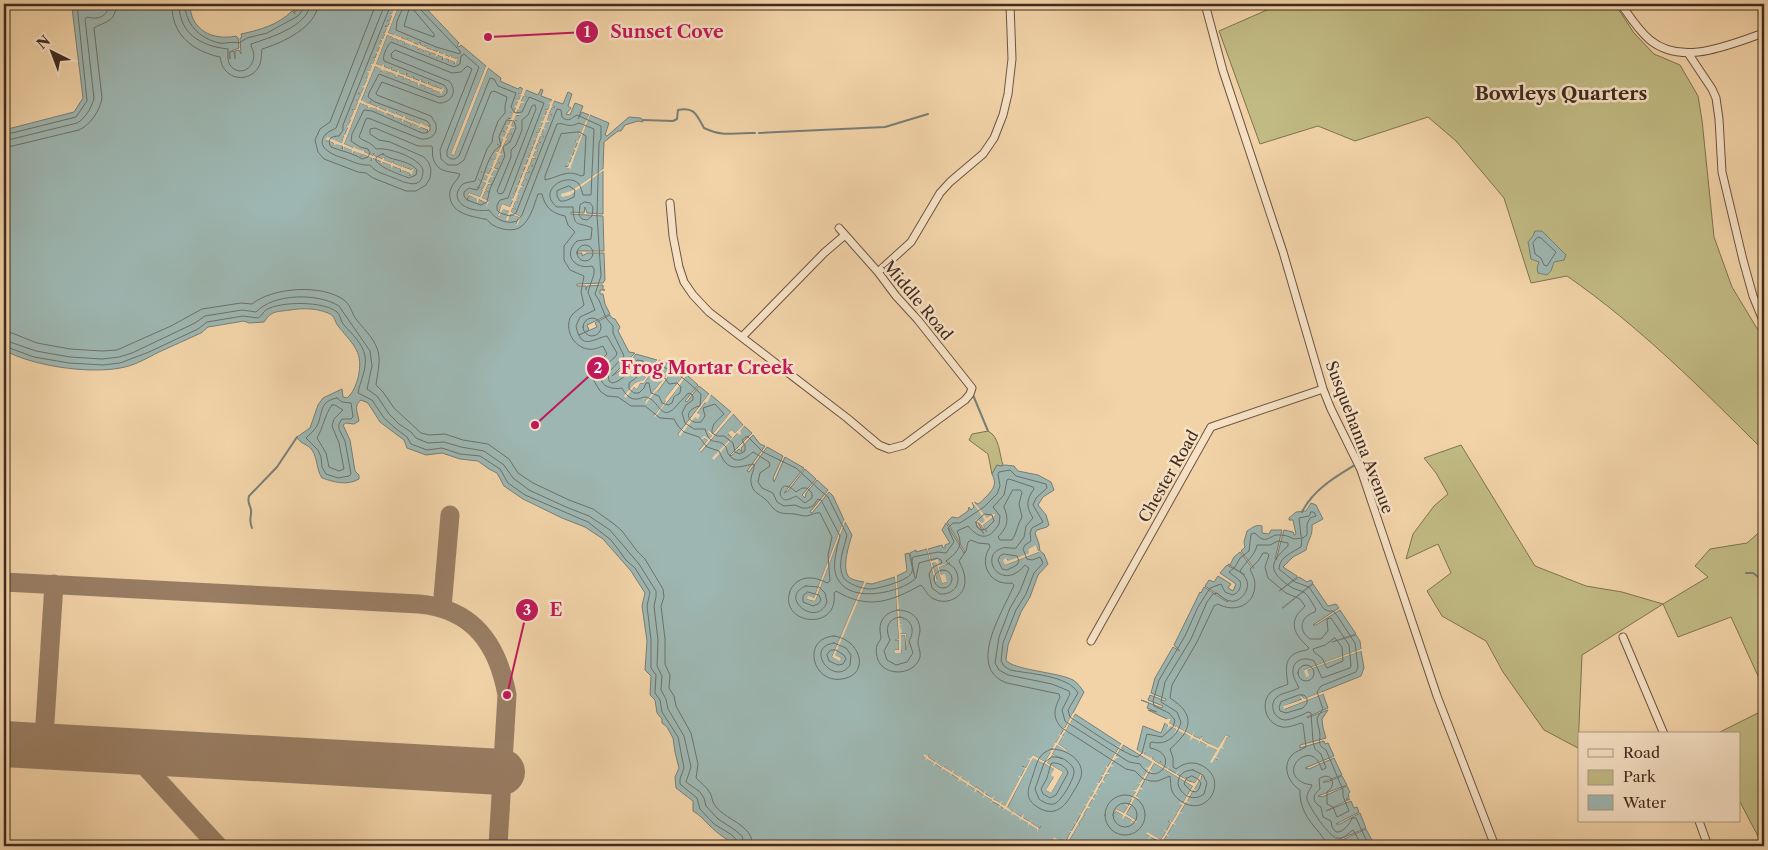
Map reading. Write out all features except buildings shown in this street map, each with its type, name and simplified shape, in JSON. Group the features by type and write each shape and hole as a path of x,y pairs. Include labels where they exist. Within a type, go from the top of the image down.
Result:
{"street":[{"path":"878,272 911,242 940,193 983,154 994,138 1003,115 1008,94 1012,59 1010,4"},
{"name":"Susquehanna Avenue","path":"1205,4 1223,71 1290,274 1323,389 1361,470 1437,696 1495,846"},
{"path":"1621,4 1637,27 1652,42 1669,50 1688,53 1716,48 1764,33"},
{"path":"1688,53 1716,98 1722,172 1743,260 1764,323"},
{"path":"670,203 676,257 684,282 703,305 742,337 829,248 845,236"},
{"name":"Middle Road","path":"742,337 880,445 889,449 908,443 965,400 972,391 971,386 889,289 878,272 839,228"},
{"name":"Chester Road","path":"1091,641 1212,427 1323,389"},
{"path":"1623,637 1663,732"},
{"path":"1699,822 1708,846"}],"green space":[{"path":"1309,4 1615,4 1634,33 1654,54 1680,65 1698,96 1714,237 1732,287 1764,340 1764,451 1645,337 1594,295 1567,276 1531,283 1504,198 1456,141 1428,117 1355,141 1318,126 1260,144 1219,31 1276,6 1292,9"},
{"path":"988,431 997,441 1003,465 997,465 992,474 988,454 969,440 972,434"},
{"path":"1461,445 1535,566 1586,586 1622,592 1663,604 1582,655 1578,748 1544,730 1503,672 1486,641 1442,616 1427,591 1451,573 1438,544 1406,559 1413,534 1434,506 1448,494 1436,473 1424,458"},
{"path":"1764,528 1764,689 1731,617 1678,637 1663,604 1708,577 1695,566 1710,549 1747,543"},
{"path":"1764,710 1764,838 1760,840 1740,802 1740,732 1720,732"}],"water":[{"path":"97,4 190,4 194,21 204,32 219,37 236,36 238,38 239,48 229,52 230,59 230,52 234,51 235,59 235,51 239,50 241,54 241,34 268,26 281,20 292,11 295,14 293,9 295,12 297,10 295,6 299,10 297,7 301,4 397,4 395,8 393,7 395,9 392,14 390,14 392,15 390,21 387,21 390,22 387,27 385,26 387,28 385,33 383,33 385,34 383,39 380,40 382,40 380,46 378,46 380,47 375,58 373,58 375,59 370,72 368,71 370,73 367,79 365,78 367,80 364,87 362,86 364,88 361,94 358,93 361,95 358,101 356,100 358,102 355,110 352,110 354,111 351,118 349,118 351,119 345,135 343,135 342,143 327,138 326,142 327,140 334,143 333,146 336,143 343,146 342,149 344,147 353,150 353,153 354,150 362,154 361,157 363,154 372,158 371,161 373,158 382,162 381,164 383,162 392,165 391,168 392,166 401,169 400,172 402,170 410,173 410,176 413,168 412,170 403,167 403,165 402,167 393,163 393,161 392,163 383,160 384,157 383,159 374,156 374,153 373,156 364,152 365,150 363,152 354,148 354,146 353,148 344,144 360,103 368,106 367,109 369,106 377,109 376,112 378,110 394,116 394,118 395,116 411,123 411,126 412,123 420,126 419,129 420,127 428,130 430,125 429,127 421,124 422,122 420,124 413,121 414,119 412,121 396,114 396,112 395,114 387,111 388,109 386,111 379,108 379,105 378,107 370,104 371,101 369,104 361,101 375,66 382,69 381,72 383,69 389,72 388,74 390,72 404,77 403,80 405,78 411,80 410,83 412,81 419,83 418,86 419,84 426,86 425,89 427,87 433,89 432,92 434,90 441,92 442,89 435,87 436,85 434,87 428,84 429,82 427,84 421,81 421,79 420,81 413,78 413,76 412,78 406,76 407,73 405,75 398,73 399,71 391,70 391,67 390,69 384,67 384,65 383,67 376,64 387,35 393,37 392,40 394,38 399,40 398,42 400,40 405,42 405,45 406,43 418,47 418,50 419,48 424,50 423,52 425,50 430,52 430,55 431,52 443,57 442,60 444,57 449,62 450,60 455,62 454,64 458,57 456,59 451,57 451,55 450,57 426,48 426,45 425,47 420,45 420,42 419,45 407,40 408,38 406,40 401,38 402,36 388,33 399,4 422,4 459,43 457,46 461,45 486,66 451,154 454,155 488,68 501,78 500,81 518,89 520,87 523,89 521,94 518,94 521,95 519,100 515,99 518,101 516,107 513,106 516,108 514,113 510,112 514,114 511,119 508,118 511,120 509,125 505,124 508,126 504,138 501,136 503,139 501,145 497,144 501,146 498,152 494,151 498,153 495,160 491,159 495,161 489,174 481,172 489,175 486,182 478,179 486,183 483,189 477,187 483,190 480,197 469,193 467,200 469,195 487,203 489,201 482,198 485,191 489,192 485,190 488,184 492,184 488,183 491,176 494,177 491,175 494,169 498,169 494,168 497,162 500,163 497,161 500,154 503,155 500,153 506,140 509,141 506,138 508,133 512,134 509,132 511,127 514,128 511,126 513,121 517,121 513,120 516,115 519,116 516,114 518,108 521,110 519,108 523,96 527,97 524,95 526,90 538,95 541,89 543,90 541,96 552,100 548,110 545,110 547,111 539,133 536,133 538,134 515,193 513,193 515,194 510,207 502,204 498,216 502,208 509,211 510,214 519,217 516,224 521,217 511,212 512,208 516,209 513,207 515,201 518,202 515,200 521,186 524,186 521,185 524,179 527,180 524,178 526,172 530,172 527,171 529,165 533,166 530,164 532,158 536,158 533,157 535,150 538,151 535,149 538,143 541,143 538,142 540,136 544,137 541,135 546,121 549,122 547,120 549,114 552,115 549,113 552,107 555,107 552,106 554,101 563,104 568,92 572,94 568,106 571,108 566,114 570,115 575,103 583,106 578,119 582,112 589,115 575,149 572,147 575,150 568,167 565,166 569,169 590,115 609,123 605,135 607,136 629,117 641,118 643,122 638,121 625,125 621,131 618,131 604,142 603,169 570,192 570,194 603,171 603,214 587,213 585,207 584,213 571,212 571,214 603,216 604,251 577,251 577,253 582,253 582,256 587,253 604,253 605,280 603,283 577,284 577,286 586,286 586,290 587,286 603,285 603,290 600,290 600,294 603,294 610,314 587,325 589,330 579,335 597,327 595,323 610,315 615,319 620,327 618,331 629,352 635,353 612,376 628,365 636,354 657,360 649,372 645,370 642,374 646,377 644,381 635,383 626,397 634,387 637,389 640,383 644,383 659,360 674,366 646,403 656,390 658,391 675,367 685,374 654,416 668,401 687,375 698,385 685,401 687,402 699,386 709,394 678,434 679,436 695,416 698,418 697,413 711,395 731,412 713,434 707,431 712,436 709,440 704,438 708,440 699,450 701,452 733,414 743,425 735,433 732,430 728,434 732,437 713,459 744,426 752,433 731,456 739,449 742,452 741,448 753,435 760,444 765,446 747,471 749,472 767,447 783,456 773,478 774,482 785,457 804,468 784,493 788,491 805,469 816,479 802,495 805,498 806,493 817,480 828,490 810,512 812,513 829,492 833,496 844,520 814,598 807,599 815,601 845,522 852,535 847,556 846,572 851,578 864,582 832,657 840,660 841,658 834,655 866,583 872,584 895,577 899,639 895,640 899,640 899,650 895,650 901,653 900,635 905,635 906,650 906,634 900,634 897,576 907,571 905,554 909,553 915,578 910,553 916,550 916,552 927,549 935,581 937,580 932,563 936,561 942,583 947,582 941,575 939,567 950,563 939,566 937,559 931,561 928,549 942,545 945,548 945,545 950,543 942,530 946,523 965,552 947,522 952,517 958,518 968,511 969,507 971,510 974,507 972,502 986,520 982,523 976,519 976,524 984,534 977,521 987,532 983,525 996,515 994,513 987,519 974,502 978,504 993,488 992,474 997,465 1014,466 1018,471 1038,475 1051,482 1054,490 1043,497 1038,505 1046,515 1049,525 1037,530 1035,533 1040,551 1044,554 1048,564 1038,575 1030,597 1021,612 1008,645 1006,660 1026,669 1066,677 1078,684 1084,692 1065,728 1062,728 1064,729 1056,743 1053,742 1056,744 1045,762 1033,755 1026,768 1022,766 1025,769 1005,807 977,788 977,786 976,788 945,766 943,767 928,757 929,754 927,757 923,756 1001,806 1004,810 1005,808 1038,829 1037,831 1041,826 1039,828 1031,823 1031,821 1007,808 1033,757 1043,763 1043,765 1044,763 1054,769 1054,777 1046,790 1051,793 1063,772 1047,763 1052,755 1062,759 1052,754 1057,745 1067,750 1058,744 1075,714 1121,744 1103,775 1101,774 1103,776 1064,844 1053,839 1064,846 739,846 723,837 693,811 693,801 676,788 675,777 679,768 673,738 657,713 655,700 650,695 651,676 645,670 647,641 642,606 645,593 631,571 603,539 585,527 523,499 504,486 497,473 478,461 460,459 442,453 426,455 407,448 404,440 380,422 368,403 361,400 357,405 359,421 354,424 346,423 343,425 350,440 355,471 359,475 359,479 345,483 322,478 312,450 297,437 310,428 318,405 323,398 342,389 343,397 347,398 349,396 353,391 360,369 359,355 328,313 314,309 295,309 275,312 264,322 249,323 244,321 208,327 201,333 135,364 107,370 77,369 45,364 16,356 4,350 4,130 74,112 83,98 72,8 93,5 93,7 98,7","holes":["1036,546 1039,552 1005,565 1007,559 1008,562 1030,553 1028,549"]},
{"path":"1535,231 1542,231 1566,255 1564,260 1554,262 1551,271 1547,275 1538,273 1539,262 1531,259 1528,242"},
{"path":"1311,503 1316,505 1323,519 1312,525 1312,532 1306,550 1293,557 1283,567 1297,577 1279,591 1299,577 1307,582 1311,580 1313,583 1282,608 1313,584 1328,606 1336,604 1339,608 1313,625 1340,610 1356,634 1332,642 1356,635 1360,641 1361,649 1304,670 1361,651 1364,668 1361,676 1304,699 1301,694 1302,699 1284,706 1285,709 1323,694 1328,708 1307,718 1328,710 1322,719 1326,738 1300,745 1300,748 1324,741 1325,744 1328,743 1334,756 1305,768 1309,769 1334,758 1342,775 1323,782 1342,776 1347,785 1318,796 1322,797 1347,786 1350,792 1348,794 1349,797 1346,799 1350,799 1326,811 1351,801 1354,808 1357,807 1359,812 1336,824 1340,824 1360,813 1366,828 1340,839 1340,841 1366,829 1375,846 1172,846 1163,841 1201,780 1202,772 1195,783 1186,780 1186,777 1185,779 1160,764 1161,761 1159,764 1152,759 1153,756 1151,759 1144,754 1145,752 1143,754 1137,750 1143,726 1161,733 1165,723 1168,727 1169,725 1176,729 1176,731 1177,729 1184,733 1183,736 1185,733 1217,750 1215,756 1227,737 1230,737 1226,735 1218,749 1210,744 1211,742 1209,744 1202,740 1202,736 1201,739 1193,736 1194,733 1192,735 1185,731 1186,729 1184,731 1177,727 1177,725 1176,727 1169,723 1171,719 1169,720 1148,710 1157,712 1147,708 1149,703 1162,708 1163,706 1148,700 1150,695 1165,701 1166,699 1151,693 1155,678 1173,647 1180,651 1174,645 1200,592 1204,587 1228,601 1205,586 1209,580 1214,582 1218,576 1231,584 1228,588 1233,591 1236,584 1220,573 1227,565 1245,575 1228,564 1230,565 1234,557 1240,552 1252,568 1254,568 1241,551 1245,547 1244,542 1247,531 1258,526 1262,526 1262,533 1269,534 1271,530 1282,530 1276,560 1284,530 1293,532 1294,535 1296,534 1293,520 1289,520 1289,518 1296,512 1306,511"},
{"path":"1123,745 1152,762 1136,791 1133,790 1136,792 1124,813 1116,809 1114,814 1116,811 1132,820 1132,822 1137,821 1126,814 1131,806 1133,806 1131,805 1135,797 1137,798 1136,796 1154,763 1193,786 1177,813 1175,812 1177,814 1172,822 1168,821 1171,823 1161,840 1146,834 1158,841 1157,843 1159,841 1166,846 1066,846 1078,825 1080,825 1078,824 1083,816 1085,816 1083,815 1120,749 1124,750 1121,748"}],"pier":[{"path":"399,4 388,33 394,35 396,33 395,35 400,37 402,35 401,38 406,40 408,38 407,40 412,42 414,40 413,43 418,45 420,43 420,45 425,47 427,45 426,48 431,50 433,48 432,50 437,52 439,50 439,53 444,54 445,52 445,55 449,57 451,55 451,57 456,59 458,57 455,65 455,62 450,60 449,63 449,59 444,58 443,60 443,57 438,55 435,58 436,54 431,52 430,55 430,52 425,50 423,52 424,50 419,48 417,50 418,47 412,45 411,47 411,45 406,43 405,45 405,42 400,40 398,43 399,40 394,38 392,40 393,37 387,35 376,64 382,66 384,64 384,67 390,69 391,67 391,70 397,72 399,70 399,73 405,75 406,73 406,76 412,78 413,76 413,79 419,81 421,79 421,82 427,84 428,81 428,84 434,87 436,85 435,87 444,88 441,95 440,92 434,90 432,92 433,89 427,87 425,89 426,86 420,84 418,87 418,83 412,81 410,83 411,80 405,78 403,80 404,77 398,75 396,78 396,75 390,72 388,75 389,72 383,70 382,72 381,69 375,66 361,100 369,104 371,102 370,104 377,107 380,105 379,108 386,111 388,108 388,111 395,114 396,111 396,114 403,117 405,115 405,118 412,121 414,119 413,121 420,124 422,122 422,124 429,127 431,125 428,133 428,129 421,127 418,129 419,126 412,123 411,126 411,123 404,120 402,123 402,119 394,118 394,116 387,113 384,116 385,113 378,110 376,112 377,109 370,107 367,109 368,106 360,103 344,144 353,148 354,145 355,148 363,151 365,149 364,152 373,156 375,153 374,156 382,159 384,157 384,160 392,163 393,161 393,163 402,167 403,164 403,167 411,170 414,168 411,176 410,173 402,170 401,172 401,169 393,166 391,169 391,165 383,162 381,164 381,161 373,158 372,161 372,158 363,154 361,157 362,154 354,151 352,154 352,150 344,147 343,150 343,146 336,144 333,146 334,143 327,140 325,142 327,137 342,143 344,136 342,134 345,135 348,128 346,126 348,126 351,120 349,117 351,118 354,111 352,110 355,110 358,102 356,100 358,101 361,95 359,93 361,94 364,88 361,86 364,86 367,80 364,78 367,79 369,73 367,71 370,71 372,66 370,64 373,64 375,59 373,58 376,58 377,53 375,52 378,52 380,47 377,46 380,45 382,41 380,39 383,39 385,34 382,33 385,33 387,28 385,27 388,27 390,22 387,21 390,21 392,16 390,14 392,14 394,9 392,7 395,8"},
{"path":"486,66 488,68 454,155 451,154"},
{"path":"523,89 526,90 524,95 527,97 523,96 521,101 525,103 521,103 519,108 522,110 518,109 516,113 520,115 516,115 514,120 517,122 513,121 511,126 515,128 511,128 509,132 512,134 508,133 506,138 509,141 506,140 503,146 506,147 503,147 500,153 504,155 500,155 497,161 500,163 497,162 494,168 498,170 494,170 491,175 495,177 491,177 488,182 492,184 488,184 485,190 489,192 485,191 482,198 489,201 486,208 487,203 479,199 477,204 477,199 469,195 466,200 469,193 480,197 483,190 477,187 483,189 486,183 478,179 486,181 488,176 481,172 489,174 492,168 486,166 492,167 494,161 491,159 495,160 497,154 494,151 498,152 501,146 497,143 501,145 503,139 500,136 504,137 506,132 503,130 506,131 508,127 505,124 509,125 511,120 507,119 511,119 513,114 510,111 514,113 516,108 513,106 516,106 518,102 515,99 519,100 521,95 517,94 521,94"},
{"path":"552,100 554,101 552,106 555,107 552,107 549,113 552,115 549,114 547,120 550,122 546,122 544,128 546,130 543,129 541,135 544,137 540,136 538,142 541,144 537,143 535,149 538,151 535,151 533,156 536,158 532,158 530,164 532,166 529,165 527,171 530,172 526,172 524,178 527,180 524,179 521,185 524,187 521,187 518,193 521,195 518,194 516,200 518,202 515,201 513,207 516,209 512,208 511,212 521,217 516,225 519,217 510,214 508,221 506,220 509,211 503,209 498,216 502,204 510,207 513,201 510,198 513,199 515,194 513,192 516,193 518,187 515,185 518,186 521,180 518,179 521,179 523,173 521,171 524,172 526,167 523,165 526,165 529,160 526,158 529,158 531,153 529,151 531,152 534,146 531,145 534,145 536,140 533,138 536,139 538,134 535,133 539,133 541,128 538,127 541,127 543,123 540,121 543,121 545,116 542,115 546,115 547,111 544,110 548,110 550,104 547,102 550,103"},
{"path":"589,115 570,169 565,167 568,167 569,164 567,162 570,163 572,157 569,155 573,156 575,150 572,147 576,148 578,143 575,141 578,141 581,135 578,133 581,133 584,126 581,124 584,125"},
{"path":"603,169 603,171 570,195 562,197 561,194 571,191"},
{"path":"657,360 659,360 644,383 640,383 637,389 634,387 626,398 624,396 635,383 644,380 646,377 642,374 645,369 649,372"},
{"path":"675,367 646,404 645,402"},
{"path":"685,374 687,375 655,417 666,401 665,399"},
{"path":"709,394 711,395 707,403 705,402 697,413 700,415 698,419 695,417 680,436 678,435"},
{"path":"731,412 733,414 700,452 708,440 704,438 699,441 704,436 709,439 712,436 707,431 713,434"},
{"path":"743,425 740,435 737,433 714,460 712,458 732,437 728,433 732,430 735,433"},
{"path":"972,502 987,518 994,513 996,515 983,525 987,532 976,521 983,535 975,520 977,519 982,523 985,520"},
{"path":"844,520 845,522 815,601 807,599 808,596 814,598"},
{"path":"1036,545 1038,551 1041,551 1005,565 1003,560 1006,558 1008,561 1029,553 1028,549"},
{"path":"927,549 931,561 938,559 939,565 949,563 939,567 941,575 945,574 947,582 942,583 936,562 932,563 937,581 935,581"},
{"path":"897,576 900,624 903,625 900,625 902,632 900,634 906,634 907,651 905,635 901,635 901,653 895,653 895,650 899,650 899,640 895,640 899,639 895,577"},
{"path":"864,582 866,583 835,655 841,658 840,661 832,657"},
{"path":"1361,649 1361,651 1307,670 1309,676 1306,677 1304,670"},
{"path":"1322,692 1323,694 1284,709 1283,706 1302,700 1300,694 1304,699"},
{"path":"1073,713 1075,714 1073,717 1076,719 1073,718 1070,723 1073,725 1069,724 1066,730 1069,732 1066,731 1062,736 1065,738 1062,737 1058,744 1067,750 1057,745 1052,754 1062,760 1052,755 1047,763 1063,772 1051,793 1046,790 1054,777 1051,775 1054,769 1044,763 1042,767 1043,763 1033,758 1007,807 1013,812 1016,809 1014,812 1021,817 1024,814 1023,818 1030,822 1032,820 1031,823 1039,828 1041,825 1037,832 1037,829 1029,824 1028,827 1028,823 1021,819 1019,821 1020,818 1013,814 1011,816 1012,813 1005,809 1002,811 1004,808 1001,806 998,809 1000,805 993,801 990,803 992,800 985,796 982,798 984,795 977,790 974,793 975,789 968,785 966,787 967,784 960,780 957,782 959,779 952,774 949,777 951,774 943,769 941,771 942,768 936,764 933,766 934,763 927,759 925,761 926,758 923,756 924,754 927,756 929,754 928,757 935,762 938,759 936,762 943,767 945,764 944,767 952,772 954,769 953,773 960,777 962,775 961,778 968,782 970,780 969,783 976,788 978,785 977,788 984,793 986,790 985,794 992,798 995,796 993,799 1000,803 1003,800 1001,804 1005,806 1020,778 1017,775 1021,777 1025,769 1021,767 1026,768 1030,760 1026,758 1030,759 1033,755 1045,762 1051,752 1048,750 1051,751 1055,744 1052,741 1056,743 1060,736 1058,734 1061,735 1064,730 1061,727 1065,728 1068,723 1065,721 1068,722"},
{"path":"1167,719 1171,719 1169,723 1176,727 1178,723 1177,727 1184,731 1187,727 1185,731 1192,735 1195,731 1193,736 1200,739 1203,736 1202,740 1209,744 1212,740 1210,744 1218,748 1226,735 1231,738 1227,737 1222,747 1225,749 1221,748 1216,757 1220,760 1215,758 1212,763 1210,762 1217,750 1208,746 1206,749 1207,745 1200,741 1198,745 1199,741 1193,738 1189,741 1191,737 1185,733 1182,737 1183,733 1177,730 1174,734 1176,729 1170,726 1167,730 1168,725 1165,723"},
{"path":"1121,744 1123,745 1121,748 1124,750 1120,749 1116,756 1119,758 1116,758 1111,764 1114,767 1111,766 1107,772 1110,774 1106,774 1103,780 1105,783 1102,782 1098,788 1101,790 1098,789 1096,793 1098,795 1095,794 1093,797 1095,800 1092,799 1088,806 1091,808 1087,808 1083,815 1086,817 1083,816 1078,824 1081,826 1078,825 1066,845 1068,846 1056,842 1053,839 1054,837 1064,844 1066,841 1063,838 1067,840 1071,832 1069,831 1072,831 1076,824 1074,821 1077,823 1081,815 1078,813 1081,814 1086,806 1083,804 1086,805 1090,798 1088,796 1091,797 1094,792 1091,790 1094,791 1098,784 1095,783 1099,783 1103,777 1100,774 1103,775 1107,768 1105,766 1108,767 1112,760 1109,758 1112,759 1115,754 1112,752 1116,753 1119,748 1116,746 1119,747"},
{"path":"1137,750 1143,754 1145,750 1144,754 1151,758 1153,755 1152,759 1159,764 1162,761 1160,764 1167,769 1169,766 1168,770 1176,774 1179,770 1177,775 1185,779 1186,777 1186,780 1189,782 1195,783 1203,773 1200,778 1204,781 1200,779 1194,789 1197,792 1193,790 1187,801 1190,803 1186,802 1180,812 1184,814 1180,813 1174,823 1176,825 1173,824 1167,834 1170,837 1166,835 1163,841 1172,846 1166,846 1159,841 1157,845 1158,840 1151,837 1148,840 1150,836 1146,834 1147,832 1161,840 1166,832 1163,829 1167,831 1171,823 1168,820 1172,822 1177,814 1173,811 1177,813 1182,805 1179,802 1183,803 1187,796 1184,794 1188,795 1193,786 1154,763 1150,770 1153,773 1149,771 1145,779 1149,782 1144,780 1140,787 1144,790 1140,789 1136,796 1140,799 1135,798 1131,805 1135,807 1130,806 1126,814 1137,821 1136,823 1133,821 1130,824 1132,820 1125,816 1122,820 1123,815 1116,811 1113,815 1116,809 1124,813 1128,807 1125,804 1129,806 1132,799 1129,797 1132,798 1136,792 1132,790 1136,790 1140,784 1137,782 1140,783 1144,777 1142,776 1148,770 1145,767 1148,768 1152,762 1136,752"}],"waterway":[{"path":"643,120 673,121 677,119 678,110 688,109 695,113 704,128 712,131 724,134 755,133"},
{"path":"759,133 885,127 928,114"},
{"path":"973,395 988,431"},
{"path":"252,528 250,522 251,508 248,502 249,496 277,467 297,437"},
{"path":"1302,512 1318,491 1332,479 1355,465"},
{"path":"1746,573 1753,573 1764,581"}],"taxiway":[{"path":"442,608 450,515"},
{"path":"4,582 419,604 438,607 455,613 469,622 490,646 503,677 507,695 498,846"},
{"path":"45,722 54,584"},
{"path":"131,751 218,846"}],"runway":[{"path":"4,744 502,772"}],"place":[{"name":"Sunset Cove","path":"488,37"},
{"name":"Frog Mortar Creek","path":"535,425"},
{"name":"E","path":"507,695"}],"district":[{"name":"Bowleys Quarters","path":"1561,93"}]}
